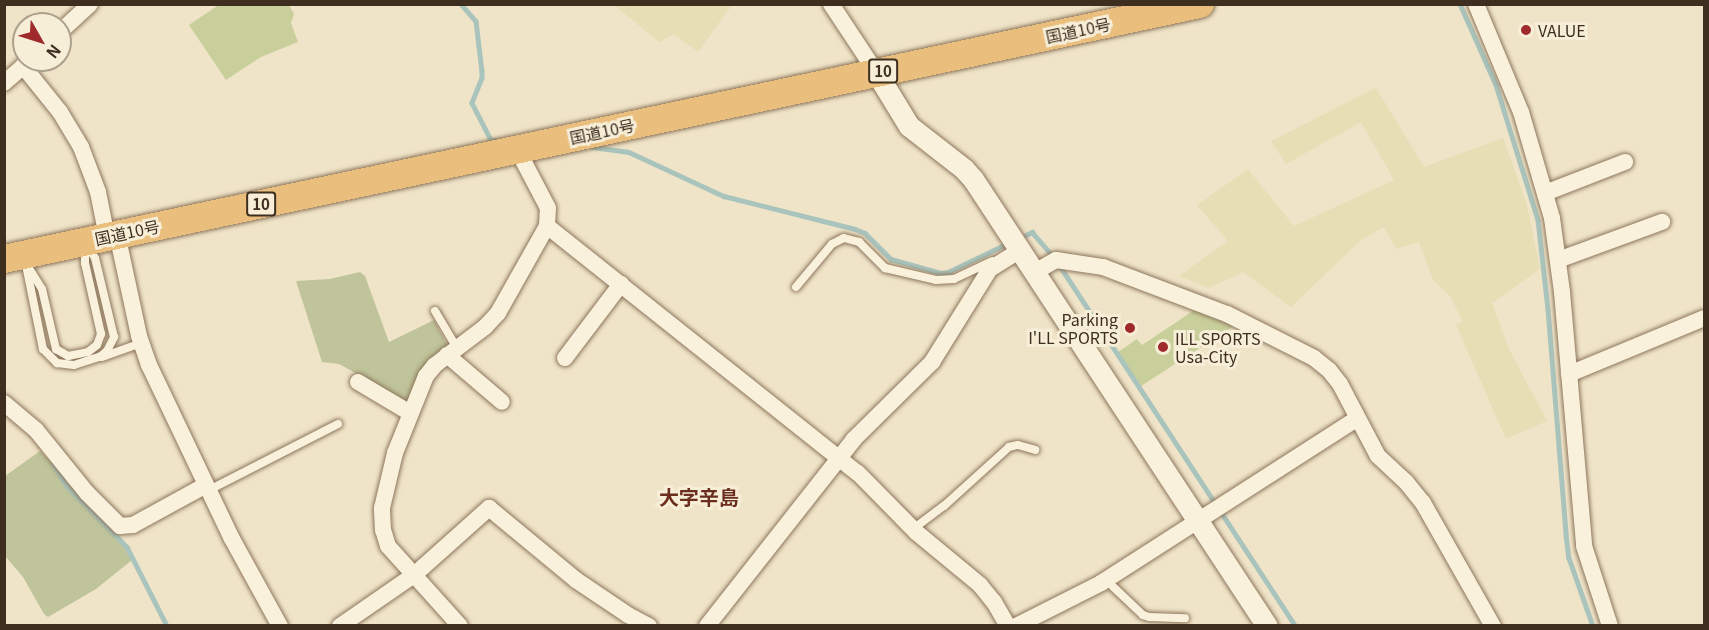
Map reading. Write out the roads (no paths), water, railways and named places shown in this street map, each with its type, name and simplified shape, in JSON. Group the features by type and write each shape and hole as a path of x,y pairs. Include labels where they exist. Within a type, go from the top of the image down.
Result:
{"highway":[{"name":"国道10号","path":"18,259 103,238 1200,4"}],"street":[{"path":"72,21 90,4"},
{"path":"831,4 876,72 901,118 916,134 964,169 1035,272 1267,626"},
{"path":"1476,4 1521,112 1545,193 1558,260 1584,546 1610,626"},
{"path":"4,83 16,72"},
{"path":"32,72 81,147 98,192 103,238 141,343 208,488 280,626"},
{"path":"460,626 388,546 382,524 392,462 426,376 498,313 547,226 548,208 517,149"},
{"path":"1545,193 1625,162"},
{"path":"1558,260 1662,222"},
{"path":"547,226 867,481 912,529 980,585 994,602 1008,626"},
{"path":"707,626 839,457 874,416 932,362 990,269 1020,250"},
{"path":"1035,272 1056,260 1095,266 1258,328 1314,358 1329,370 1340,384 1356,419 1378,456 1406,482 1423,502 1493,626"},
{"path":"566,358 621,284"},
{"path":"1569,375 1704,318"},
{"path":"452,352 501,402"},
{"path":"358,382 410,413"},
{"path":"4,404 36,430 87,493 120,526 133,525 208,488"},
{"path":"1016,626 1106,580 1197,519 1356,419"},
{"path":"340,626 414,575 489,508 576,580 628,615 649,626"}],"lane":[{"path":"18,259 42,289 56,350 68,356 88,352 97,345 101,334 85,263 103,238"},
{"path":"95,359 107,351 112,343 113,329 95,258 103,238"},
{"path":"796,287 832,243 844,238 859,242 885,268 936,280 947,281 994,261 1001,261"},
{"path":"18,259 41,343 47,355 57,363 68,366 141,343"},
{"path":"435,311 452,352"},
{"path":"208,488 338,424"},
{"path":"912,529 944,506 1008,447 1018,445 1035,450"},
{"path":"1106,580 1143,615 1185,618"}],"waterway":[{"path":"461,4 476,21 482,71 482,78 472,103 491,140 498,140"},
{"path":"1460,4 1496,85 1538,220 1548,309 1569,558 1593,626"},
{"path":"593,147 629,152 724,196 855,229 865,233 891,259 941,273 948,272 1002,246"},
{"path":"1026,235 1032,232 1054,257"},
{"path":"1060,266 1296,626"},
{"path":"53,463 67,486 127,547 167,626"}],"place":[{"name":"VALUE","path":"1526,30"},
{"name":"Parking I'LL SPORTS","path":"1130,328"},
{"name":"ILL SPORTS Usa-City","path":"1163,347"}],"district":[{"name":"大字辛島","path":"699,496"}]}
